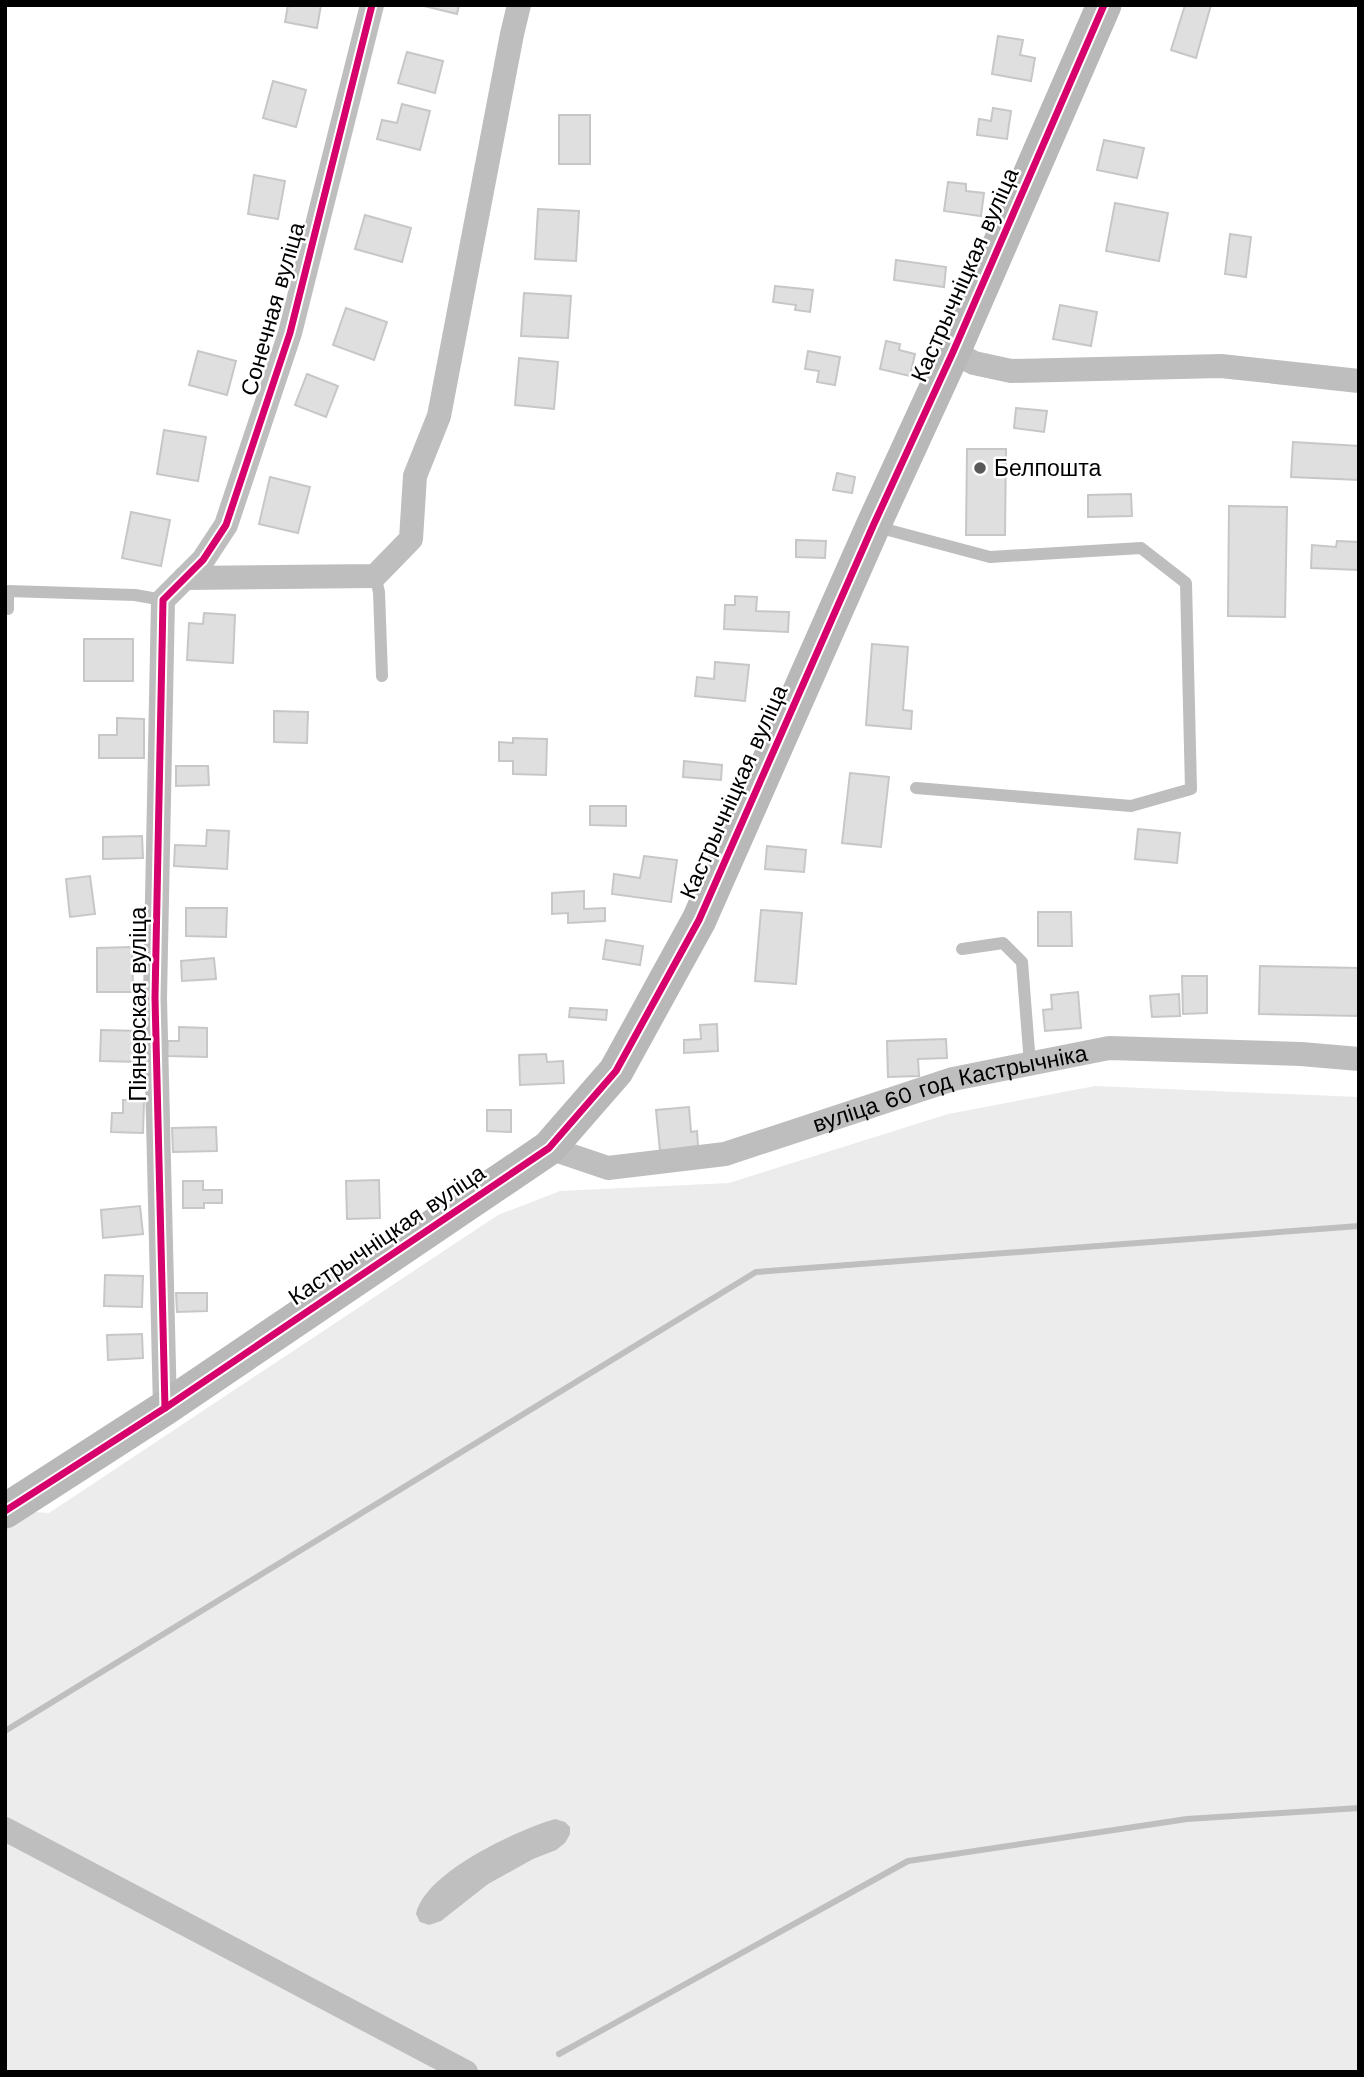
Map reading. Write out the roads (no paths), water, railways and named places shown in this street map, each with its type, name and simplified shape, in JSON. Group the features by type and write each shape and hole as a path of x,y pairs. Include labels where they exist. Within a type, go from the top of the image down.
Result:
{"street":[{"name":"Сонечная вуліца","path":"163,600 204,560 226,525 290,333 372,5"},
{"name":"Кастрычніцкая вуліца","path":"5,1511 165,1408 549,1148 616,1071 699,920 953,352 1104,5"},
{"path":"185,578 375,576 411,538 415,476 439,416 513,9"},
{"path":"953,352 974,363 1011,371 1221,366 1359,381"},
{"name":"Піянерская вуліца","path":"163,600 155,998 165,1408"},
{"name":"вуліца 60 год Кастрычніка","path":"549,1148 608,1168 724,1154 953,1079 1109,1048 1301,1054 1359,1059"},
{"path":"5,1829 466,2072"}],"lane":[{"path":"873,526 990,557 1141,548 1186,583 1191,789 1132,806 916,788"},
{"path":"375,576 379,592 382,676"},
{"path":"8,609 8,592 135,595 163,600"},
{"path":"962,949 1003,943 1023,962 1030,1064"}],"waterway":[{"path":"5,1731 756,1272 1359,1226"},
{"path":"559,2054 908,1861 1187,1819 1359,1808"}],"place":[{"name":"Белпошта","path":"980,468"}]}
